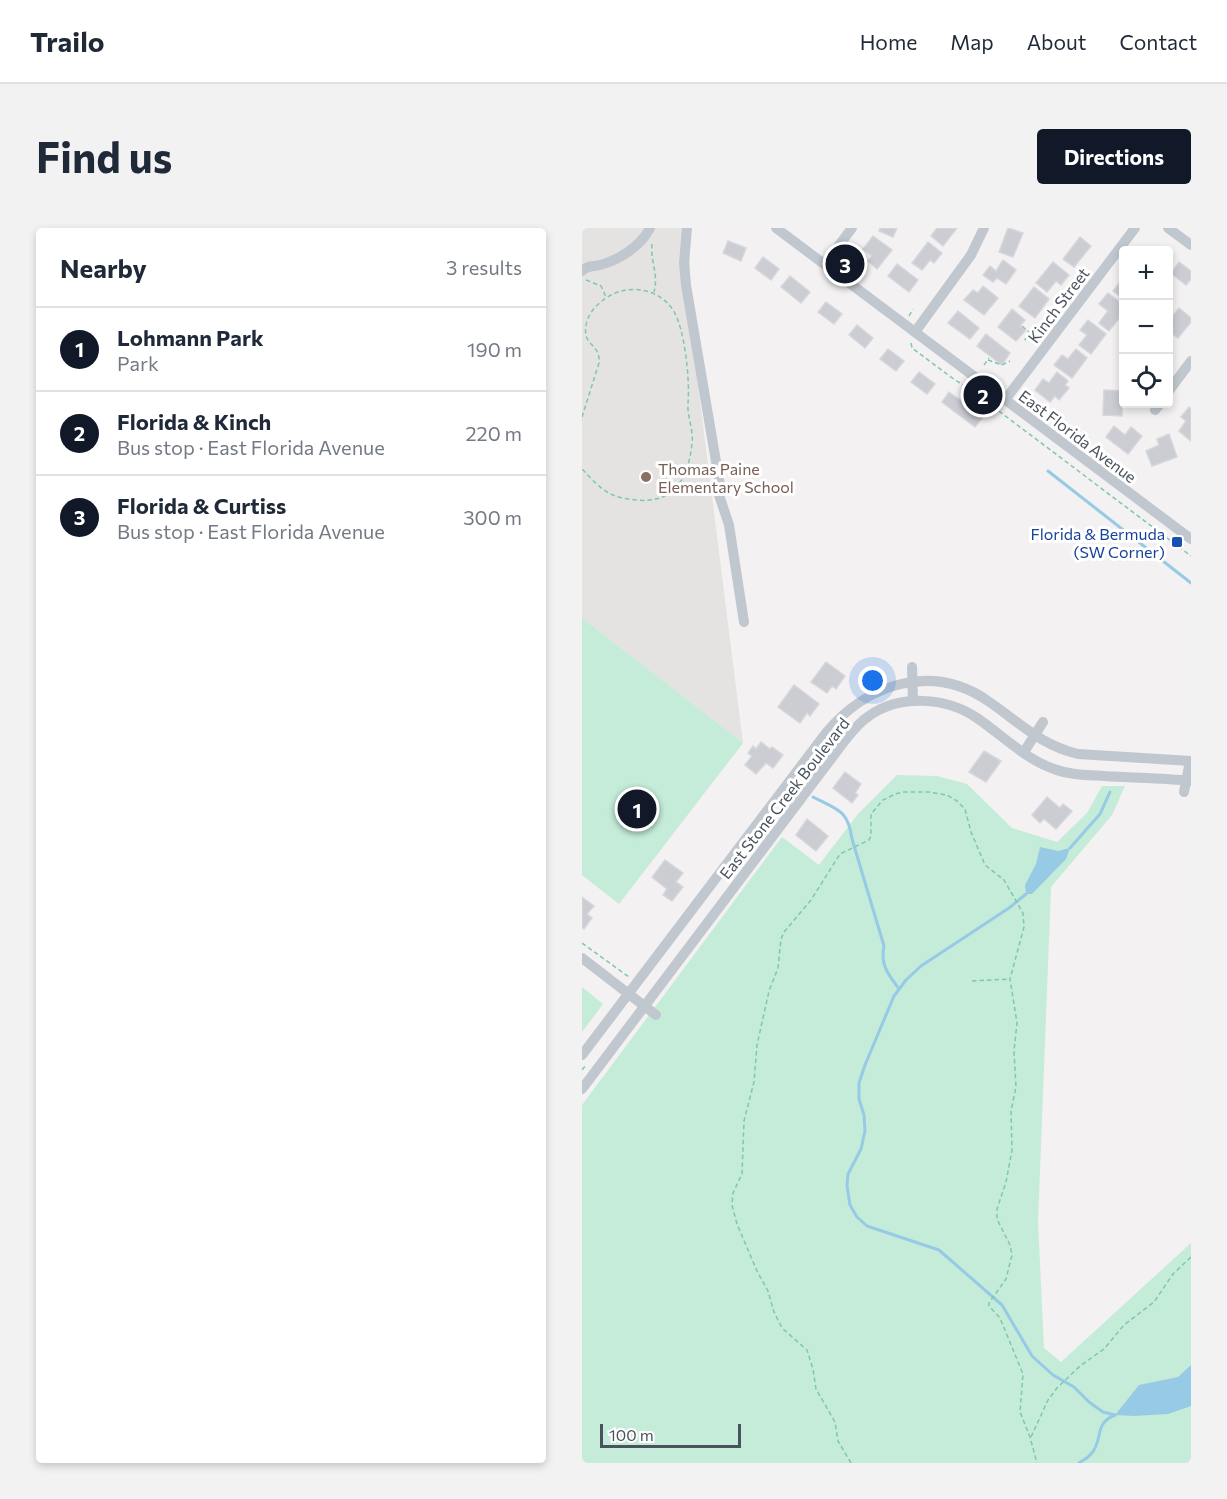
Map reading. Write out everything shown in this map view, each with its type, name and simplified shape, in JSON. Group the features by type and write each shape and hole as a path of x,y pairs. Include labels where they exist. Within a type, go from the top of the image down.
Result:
{"street":[{"path":"584,267 601,265 624,255 646,237 650,228"},
{"path":"687,228 684,263 686,285 720,485 719,495 729,525 744,622"},
{"name":"East Florida Avenue","path":"776,228 1191,539"},
{"path":"825,264 852,228"},
{"path":"915,332 971,255 984,228"},
{"name":"Kinch Street","path":"1005,400 1136,228"},
{"path":"1168,228 1191,245"},
{"path":"1173,388 1184,379 1191,361"},
{"path":"912,667 913,701"},
{"name":"East Stone Creek Boulevard","path":"582,1055 837,719 852,705 883,688 912,682 939,682 975,693 1034,736 1054,747 1078,754 1190,761"},
{"name":"East Stone Creek Boulevard","path":"582,1089 843,742 861,722 885,708 913,701 935,702 964,711 1037,761 1066,773 1189,780"},
{"path":"1024,752 1043,722"},
{"path":"1184,792 1189,780 1190,761"},
{"path":"800,768 815,779"},
{"path":"582,958 656,1015"}],"path":[{"path":"652,240 650,255 657,277 654,292"},
{"path":"582,279 601,286 606,298"},
{"path":"582,417 599,363 599,354 586,336 584,326 586,315 606,298 631,289 654,292 673,309 678,320 684,350 690,395 688,405 692,441 686,474 675,490 664,497 646,501 609,494 582,470"},
{"path":"1022,326 1030,333 1024,341"},
{"path":"912,348 968,387 1191,556"},
{"path":"984,365 989,359 1002,365 1010,361"},
{"path":"851,1463 838,1441 835,1422 816,1389 807,1350 782,1328 778,1320 768,1292 737,1224 732,1205 732,1193 742,1174 742,1134 754,1082 757,1045 769,991 778,968 781,939 784,932 827,876 840,854 872,836 870,814 883,800 904,792 946,795 965,809 971,832 985,865 1004,880 1023,913 1024,927 1010,979 1017,1023 1014,1051 1016,1087 1011,1111 1010,1168 997,1209 997,1220 1010,1245 1012,1255 1011,1266 989,1306 1000,1318 1023,1374 1020,1412 1037,1463"},
{"path":"582,943 629,977"},
{"path":"972,981 1010,979"},
{"path":"1030,1437 1048,1400 1058,1388 1080,1366 1097,1355 1124,1325 1154,1302 1173,1274 1191,1257"}],"shaded area":[{"name":"Thomas Paine Elementary School","path":"582,228 691,228 689,242 692,337 743,743 582,618"}],"green space":[{"path":"582,618 743,743 619,904 582,875"},
{"path":"897,775 937,776 967,784 1012,828 1057,842 1087,813 1102,786 1125,786 1112,815 1051,887 1038,1222 1044,1348 1061,1362 1191,1243 1191,1463 582,1463 582,1105 782,837 819,865 858,814"},
{"path":"582,987 603,1004 582,1032"}],"water":[{"path":"1040,847 1058,851 1070,848 1066,859 1032,894 1026,894 1025,885 1036,864"},
{"path":"1191,1365 1191,1406 1168,1414 1115,1415 1139,1385 1178,1377"}],"building":[{"path":"880,228 897,228 893,237 879,231"},
{"path":"937,228 957,228 943,246 931,236"},
{"path":"1008,228 1023,233 1013,257 999,252"},
{"path":"873,236 892,250 877,269 868,261 872,256 863,249"},
{"path":"1080,237 1091,246 1074,267 1063,259"},
{"path":"728,241 746,248 741,261 723,253"},
{"path":"928,242 942,253 934,263 930,260 922,270 912,263"},
{"path":"763,257 779,269 771,280 755,268"},
{"path":"1003,260 1016,270 1006,284 997,278 993,282 983,275 990,266 996,271"},
{"path":"1053,262 1069,275 1061,285 1056,281 1047,292 1036,283"},
{"path":"1179,262 1191,271 1191,279 1186,285 1173,275"},
{"path":"897,264 918,280 909,292 888,276"},
{"path":"790,276 810,292 801,303 781,287"},
{"path":"1119,284 1119,295 1113,291"},
{"path":"983,286 998,298 984,315 964,300 973,290 978,293"},
{"path":"1034,287 1049,299 1035,318 1019,306"},
{"path":"1108,293 1119,301 1119,318 1109,331 1099,323 1108,311 1099,304"},
{"path":"826,302 842,314 834,324 818,312"},
{"path":"1179,308 1191,318 1191,322 1178,338 1173,334 1173,316"},
{"path":"1012,309 1025,320 1020,326 1026,330 1016,341 998,327"},
{"path":"958,311 979,328 970,339 948,323"},
{"path":"1088,320 1106,334 1091,354 1079,345 1087,335 1080,330"},
{"path":"857,325 873,338 865,348 849,335"},
{"path":"986,334 1010,353 1002,365 977,346"},
{"path":"888,349 904,361 896,371 880,359"},
{"path":"1076,349 1087,358 1072,378 1054,365 1062,355 1068,359"},
{"path":"919,372 935,384 927,394 911,382"},
{"path":"1057,372 1068,381 1065,385 1069,388 1059,400 1055,396 1050,402 1035,390 1043,379 1049,383"},
{"path":"1104,390 1119,391 1119,408 1122,408 1122,416 1103,415"},
{"path":"949,392 983,417 975,427 942,402"},
{"path":"1189,407 1191,409 1191,441 1179,431 1186,421 1181,417"},
{"path":"1114,426 1125,435 1131,427 1142,436 1128,454 1106,437"},
{"path":"1169,434 1177,457 1152,466 1146,451 1159,445 1157,439"},
{"path":"826,662 845,676 836,689 832,686 827,693 811,682"},
{"path":"794,685 819,704 810,716 807,713 800,723 778,707"},
{"path":"761,742 783,755 773,768 766,763 756,774 745,765 752,756 748,753 753,746 756,749"},
{"path":"984,751 1001,761 986,782 969,772"},
{"path":"845,772 861,784 855,793 858,795 852,803 833,788"},
{"path":"1047,797 1060,808 1063,804 1072,811 1056,829 1044,819 1040,823 1032,815"},
{"path":"807,819 828,836 816,851 796,835"},
{"path":"665,860 683,873 676,882 683,887 672,901 663,895 667,889 652,877"},
{"path":"582,897 594,906 587,914 592,918 584,929 582,927"}],"waterway":[{"path":"1048,471 1191,583"},
{"path":"1070,848 1100,814 1110,792"},
{"path":"813,797 835,808 848,822 884,946 884,964 899,989"},
{"path":"1026,894 1009,908 921,966 894,996 859,1083 859,1099 864,1115 865,1131 861,1149 848,1174 850,1205 857,1217 867,1226 939,1250 1002,1305 1032,1356 1053,1375 1074,1387 1103,1412 1115,1415"},
{"path":"1079,1463 1095,1449 1101,1428 1108,1419 1115,1415"}],"place":[{"name":"Florida & Curtiss","path":"845,264"},
{"name":"Florida & Kinch","path":"983,395"},
{"name":"Thomas Paine Elementary School","path":"646,477"},
{"name":"Florida & Bermuda (SW Corner)","path":"1177,542"},
{"name":"Lohmann Park","path":"637,809"}]}
